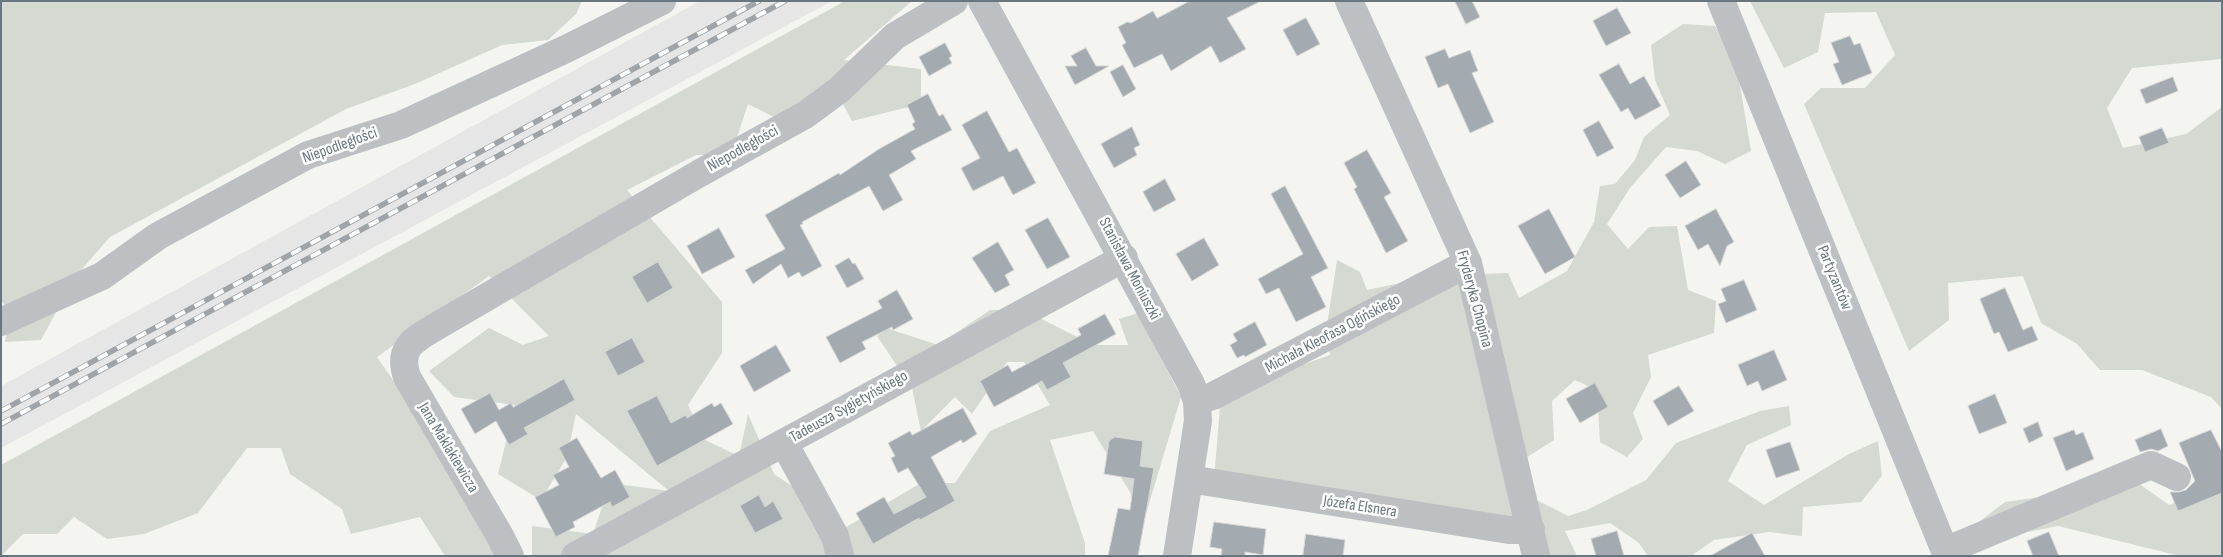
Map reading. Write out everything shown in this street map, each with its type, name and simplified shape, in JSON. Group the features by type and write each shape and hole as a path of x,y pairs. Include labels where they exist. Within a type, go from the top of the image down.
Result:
{"street":[{"name":"Niepodległości","path":"1,322 102,276 158,236 308,155 401,125 566,49 662,1"},
{"name":"Niepodległości","path":"415,339 700,173 805,115 839,90 895,36 954,1"},
{"name":"Stanisława Moniuszki","path":"982,1 1124,258 1191,384 1197,402 1198,421 1177,556"},
{"name":"Fryderyka Chopina","path":"1349,1 1468,263 1534,543"},
{"name":"Partyzantów","path":"1721,1 1946,553"},
{"name":"Tadeusza Sygietyńskiego","path":"575,556 1124,258"},
{"name":"Michała Kleofasa Ogińskiego","path":"1197,402 1213,396 1468,263"},
{"name":"Jana Maklakiewicza","path":"415,339 406,348 403,357 403,366 407,377 510,556"},
{"path":"784,443 835,536 840,556"},
{"path":"1946,553 2151,465 2177,477"},
{"name":"Józefa Elsnera","path":"1189,480 1510,530 1534,543"}],"shaded area":[{"path":"1,1 582,1 576,14 548,40 502,45 415,84 346,109 110,237 75,277 41,340 5,342 10,310 1,301"},
{"path":"700,1 832,1 1,448 1,386"},
{"path":"845,1 912,1 844,60 921,69 921,104 852,121 834,87 782,121 748,104 731,155 696,155 627,190 722,302 722,353 688,405 705,440 739,456 748,414 774,474 826,509 843,529 921,483 955,483 990,431 1050,405 1024,362 1007,362 972,414 955,397 921,431 912,388 877,336 886,328 938,345 990,310 1024,310 1093,345 1128,345 1119,319 1138,313 1181,397 1145,517 1093,431 1050,440 1085,543 1085,556 532,556 532,526 593,534 610,483 669,491 576,414 567,457 541,500 498,474 515,405 454,397 429,371 489,328 523,345 549,336 489,276 377,357 446,457 503,556 445,556 420,517 351,534 342,509 290,474 281,448 247,448 198,513 144,534 107,539 74,517 57,534 23,534 1,556 1,465"},
{"path":"1750,1 2222,1 2222,59 2132,68 2107,108 2123,148 2186,134 2222,107 2222,409 2211,397 2142,370 2100,370 2077,344 2041,323 2023,276 1948,283 1949,320 1909,351 1804,104 1821,88 1865,88 1895,55 1876,12 1825,13 1818,52 1784,68"},
{"path":"1683,24 1715,26 1736,62 1751,151 1725,164 1697,151 1666,147 1630,188 1607,224 1628,249 1649,227 1677,226 1688,290 1716,301 1714,333 1648,355 1651,377 1633,413 1643,439 1627,457 1600,442 1597,390 1575,380 1552,401 1554,440 1518,463 1521,492 1568,516 1587,510 1646,480 1676,443 1760,411 1789,406 1791,425 1747,445 1728,481 1764,505 1849,454 1878,441 1882,476 1861,502 1803,507 1802,536 1769,532 1714,540 1691,556 1648,556 1639,543 1610,523 1565,531 1577,556 1529,556 1523,531 1214,480 1221,394 1330,355 1326,331 1337,260 1360,272 1367,290 1434,276 1508,273 1519,298 1567,271 1594,222 1600,186 1615,184 1635,160 1644,137 1670,115 1655,80 1651,45"},
{"path":"2222,464 2222,556 2180,556 2058,526 1977,542 1976,524 2005,502 2084,491 2114,466 2169,505 2209,491"}],"building":[{"path":"1190,1 1261,1 1227,18 1246,49 1220,63 1211,46 1171,71 1162,54 1134,68 1122,45 1126,43 1118,27 1127,22 1131,23 1153,11 1157,18"},
{"path":"1455,1 1472,1 1480,17 1466,24"},
{"path":"1617,8 1631,33 1606,46 1593,21"},
{"path":"1306,18 1320,44 1297,56 1283,30"},
{"path":"1850,36 1854,45 1860,43 1872,73 1842,85 1833,64 1839,62 1831,43"},
{"path":"945,43 952,56 949,58 952,63 929,76 919,57"},
{"path":"1086,48 1096,66 1109,66 1075,85 1065,66 1077,66 1071,56"},
{"path":"1445,49 1449,58 1470,50 1478,71 1472,73 1494,122 1470,133 1448,84 1438,88 1425,57"},
{"path":"1619,64 1630,84 1644,76 1661,106 1635,120 1628,108 1621,112 1599,75"},
{"path":"1123,65 1136,89 1123,97 1110,72"},
{"path":"2173,77 2178,91 2146,104 2140,90"},
{"path":"928,94 939,116 943,114 952,130 911,151 916,159 889,175 903,200 883,211 869,186 802,222 803,224 800,225 822,266 802,277 799,272 788,278 781,264 753,284 745,270 785,249 765,215 839,173 840,175 879,149 915,129 912,124 915,122 907,105"},
{"path":"987,111 1009,152 1017,148 1036,183 1013,195 1003,176 973,191 961,168 980,158 962,125"},
{"path":"1599,121 1614,148 1597,157 1583,130"},
{"path":"1132,127 1140,145 1134,148 1137,155 1114,168 1101,144"},
{"path":"2162,128 2169,143 2145,152 2139,137"},
{"path":"1367,150 1391,193 1384,197 1408,241 1386,253 1354,189 1357,187 1344,163"},
{"path":"1686,161 1701,185 1680,198 1665,175"},
{"path":"1165,179 1176,200 1154,212 1143,192"},
{"path":"1285,186 1328,268 1311,277 1326,307 1296,322 1279,288 1266,294 1258,279 1303,254 1271,194"},
{"path":"1549,209 1575,257 1545,274 1518,226"},
{"path":"1716,209 1734,242 1727,246 1720,266 1708,244 1698,250 1685,226"},
{"path":"1048,218 1070,257 1047,269 1025,230"},
{"path":"719,228 735,257 702,274 687,246"},
{"path":"1204,238 1219,265 1192,281 1176,254"},
{"path":"998,242 1014,270 1005,275 1010,285 995,293 972,258"},
{"path":"849,258 853,264 855,263 864,279 847,288 835,266"},
{"path":"658,262 673,288 647,303 632,277"},
{"path":"1744,280 1757,310 1726,323 1718,304 1726,301 1721,289"},
{"path":"2005,288 2023,330 2032,326 2038,340 2008,352 1999,332 1994,334 1980,299"},
{"path":"897,290 913,319 893,330 892,327 862,342 866,349 840,363 826,337 882,308 878,301"},
{"path":"1105,314 1116,334 1063,363 1071,377 1047,390 1042,381 994,407 980,381 1008,365 1012,372 1081,335 1078,329"},
{"path":"1255,322 1267,345 1245,357 1244,355 1237,358 1230,345 1237,341 1233,334"},
{"path":"632,338 645,362 618,376 605,352"},
{"path":"776,345 791,371 754,392 740,366"},
{"path":"1774,350 1787,380 1762,391 1758,381 1747,386 1738,365"},
{"path":"564,379 575,400 524,428 528,434 509,445 496,421 475,434 461,409 490,393 499,410 511,403 513,407"},
{"path":"1595,383 1608,407 1580,423 1566,399"},
{"path":"1679,386 1694,411 1668,426 1653,401"},
{"path":"1995,394 2007,423 1979,434 1968,406"},
{"path":"657,396 671,423 686,415 687,418 712,403 714,407 721,403 733,424 657,466 627,411"},
{"path":"963,408 977,434 963,443 961,440 931,457 955,501 920,520 919,518 873,544 856,513 884,497 894,514 926,497 908,468 898,473 891,458 895,456 888,443 910,431 912,435"},
{"path":"2038,422 2043,436 2029,443 2023,429"},
{"path":"2161,429 2168,446 2158,451 2151,449 2140,452 2135,440"},
{"path":"2074,430 2076,435 2083,432 2094,459 2066,471 2053,438"},
{"path":"2211,430 2222,452 2222,493 2178,511 2170,492 2186,490 2195,481 2179,443"},
{"path":"1115,437 1143,441 1140,466 1154,468 1138,556 1108,556 1118,508 1130,510 1134,479 1104,474 1109,441"},
{"path":"577,438 601,478 615,470 630,497 612,507 610,502 573,522 575,527 556,537 535,497 559,485 553,475 569,467 559,448"},
{"path":"1790,442 1800,470 1776,478 1766,450"},
{"path":"759,495 765,507 773,501 783,519 755,533 740,506"},
{"path":"1214,522 1266,529 1263,555 1245,552 1245,556 1221,556 1222,549 1210,547"},
{"path":"1617,531 1624,556 1596,556 1591,539"},
{"path":"2049,532 2059,556 2033,556 2027,541"},
{"path":"1752,533 1765,556 1710,556"},
{"path":"1306,534 1345,540 1343,556 1303,556"}],"railway":[{"path":"1,411 759,1"},
{"path":"1,424 785,1"}]}
